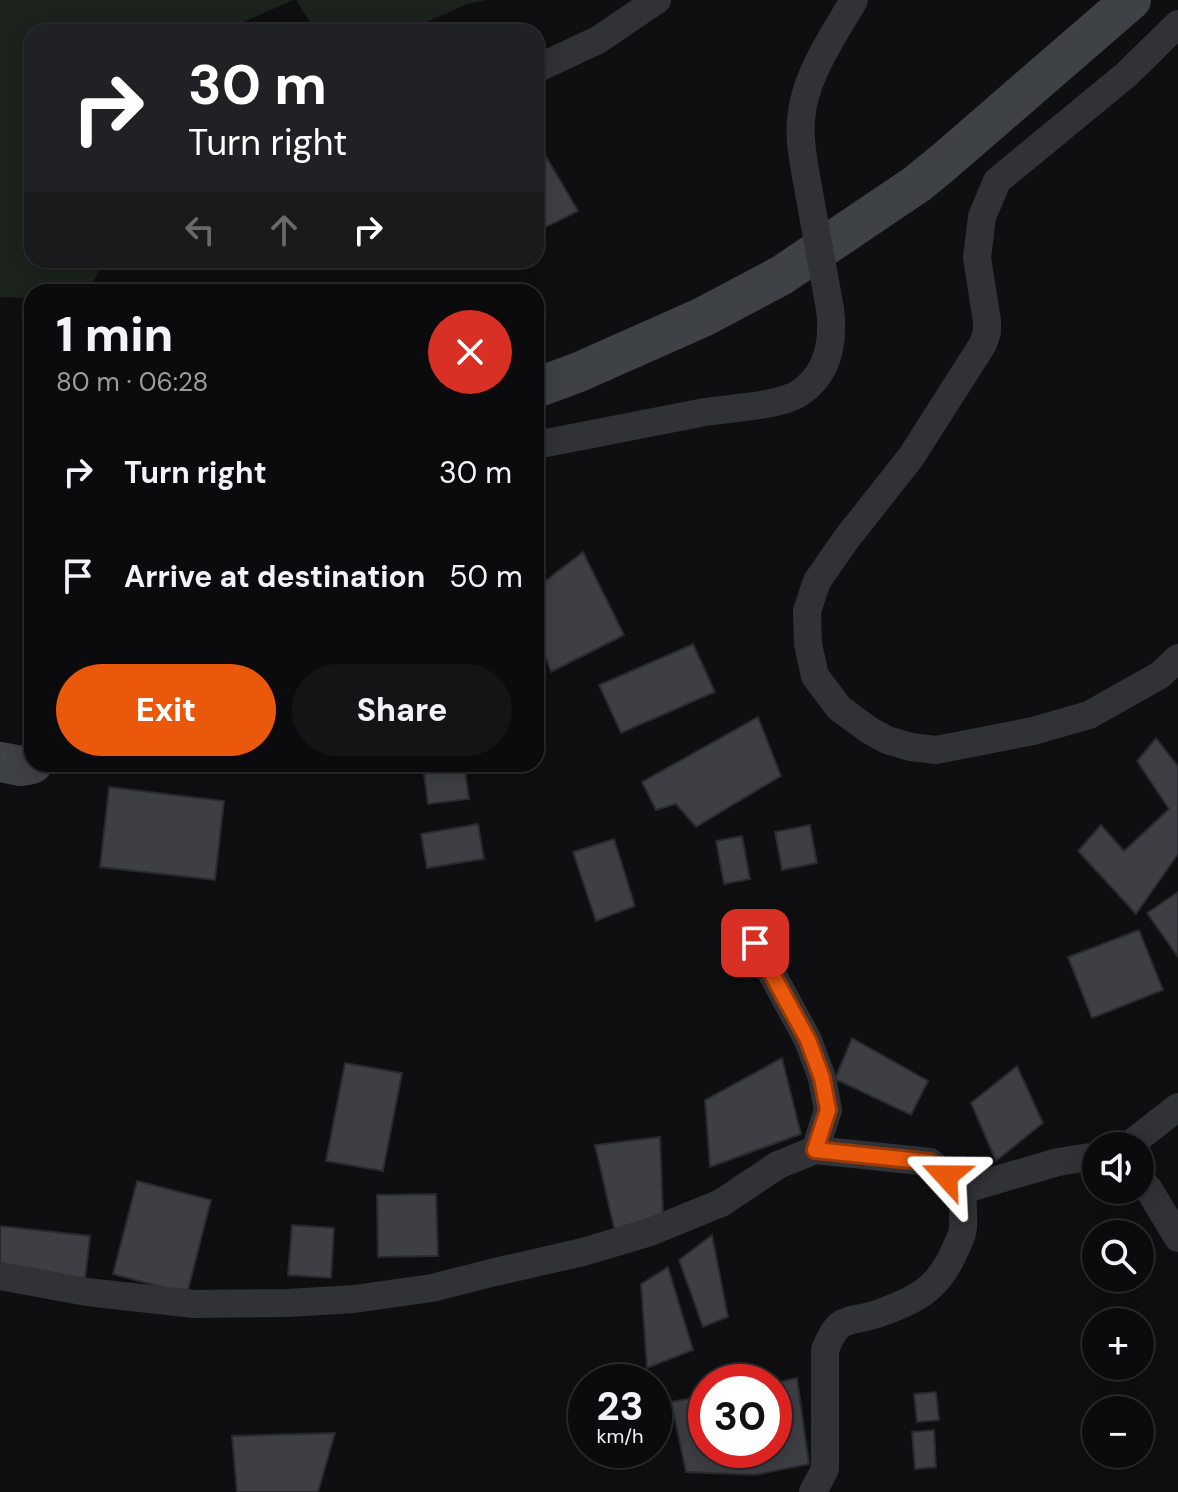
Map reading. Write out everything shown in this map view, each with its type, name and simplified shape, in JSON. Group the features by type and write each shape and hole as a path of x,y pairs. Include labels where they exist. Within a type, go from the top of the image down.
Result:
{"main road":[{"path":"544,385 703,317 782,275 917,184 1131,0"},
{"path":"0,762 24,765"}],"street":[{"path":"544,65 598,40 657,0"},
{"path":"544,443 776,402 800,393 816,378 824,366 832,331 800,137 804,101 815,69 854,0"},
{"path":"1178,24 1127,74 997,181 979,230 977,258 987,321 983,344 911,457 817,581 807,611 808,644 815,676 839,708 887,740 911,747 936,750 1033,731 1089,715 1160,675 1178,658"},
{"path":"755,943 808,1040 822,1078 828,1110 815,1150"},
{"path":"1146,1132 1178,1107"},
{"path":"0,1276 87,1292 194,1304 354,1299 432,1288 583,1252 650,1232 721,1203 778,1165 815,1150 930,1162 962,1190 963,1229 949,1264 930,1289 873,1315 845,1321 832,1332 825,1350 825,1469 813,1492"},
{"path":"962,1190 1058,1162 1082,1158"},
{"path":"1154,1198 1178,1238"}],"shaded area":[{"path":"0,0 293,0 239,24 24,24 24,268 101,268 92,284 24,284 24,298 0,297"},
{"path":"296,0 487,0 467,4 422,24 311,24"}],"building":[{"path":"544,153 578,211 544,228"},
{"path":"583,552 624,635 551,672 544,652 544,582"},
{"path":"693,644 715,692 621,733 599,685"},
{"path":"758,717 781,776 696,827 676,804 656,810 642,782"},
{"path":"1156,738 1178,766 1178,854 1136,914 1078,851 1101,825 1124,851 1169,809 1137,761"},
{"path":"424,772 465,772 469,799 428,804"},
{"path":"109,787 224,801 215,880 100,867"},
{"path":"478,824 484,859 427,868 421,834"},
{"path":"810,825 817,863 782,870 775,832"},
{"path":"742,836 750,879 724,884 716,841"},
{"path":"614,839 635,906 596,921 573,852"},
{"path":"1178,892 1178,957 1147,913"},
{"path":"1139,930 1163,990 1092,1018 1068,957"},
{"path":"852,1038 928,1081 911,1115 835,1079"},
{"path":"782,1058 801,1134 710,1167 705,1100"},
{"path":"345,1063 402,1073 383,1171 326,1161"},
{"path":"1017,1066 1043,1123 996,1161 971,1103"},
{"path":"660,1137 663,1216 615,1232 595,1145"},
{"path":"137,1181 211,1200 187,1294 113,1274"},
{"path":"436,1194 438,1256 378,1257 377,1195"},
{"path":"292,1225 334,1228 331,1278 288,1275"},
{"path":"0,1226 90,1236 85,1280 0,1271"},
{"path":"712,1235 728,1317 703,1327 679,1260"},
{"path":"668,1267 693,1350 657,1364 647,1364 641,1284"},
{"path":"797,1378 809,1464 792,1467 792,1379"},
{"path":"936,1392 939,1420 917,1422 914,1394"},
{"path":"688,1399 688,1468 789,1468 755,1475 686,1472 672,1402"},
{"path":"934,1430 936,1467 915,1469 912,1432"},
{"path":"335,1433 318,1492 237,1492 232,1436"}],"route":[{"path":"755,943 808,1040 822,1078 828,1110 815,1150 930,1162 946,1176"}]}
